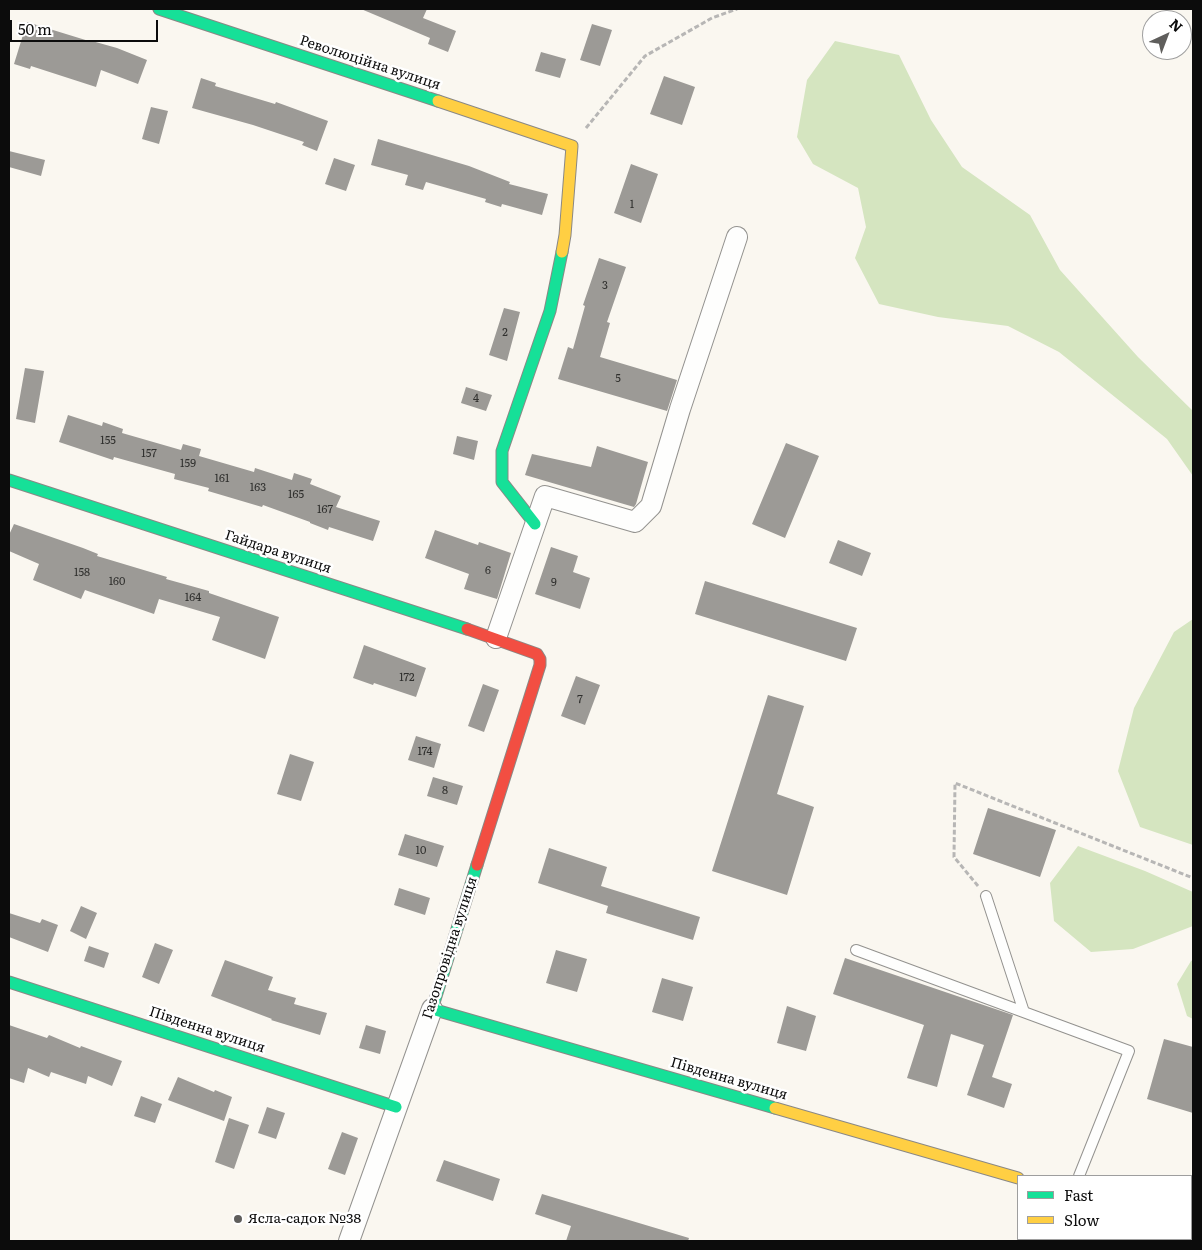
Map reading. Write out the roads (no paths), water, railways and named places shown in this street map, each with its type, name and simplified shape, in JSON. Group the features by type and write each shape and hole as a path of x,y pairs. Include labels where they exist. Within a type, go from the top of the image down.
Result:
{"street":[{"name":"Революційна вулиця","path":"159,9 572,146 565,235 550,311 502,451 502,482 535,524"},
{"path":"496,638 544,496 635,522 651,506 680,409 737,237"},
{"name":"Гайдара вулиця","path":"9,480 496,638 536,654"},
{"name":"Газопровідна вулиця","path":"349,1241 432,1009 540,665 540,659 536,654"},
{"name":"Південна вулиця","path":"9,982 396,1107"},
{"name":"Південна вулиця","path":"432,1009 1017,1178"}],"lane":[{"path":"986,896 1024,1012"},
{"path":"856,950 1129,1051 1079,1175"}],"place":[{"name":"Ясла-садок №38","path":"238,1219"}]}
